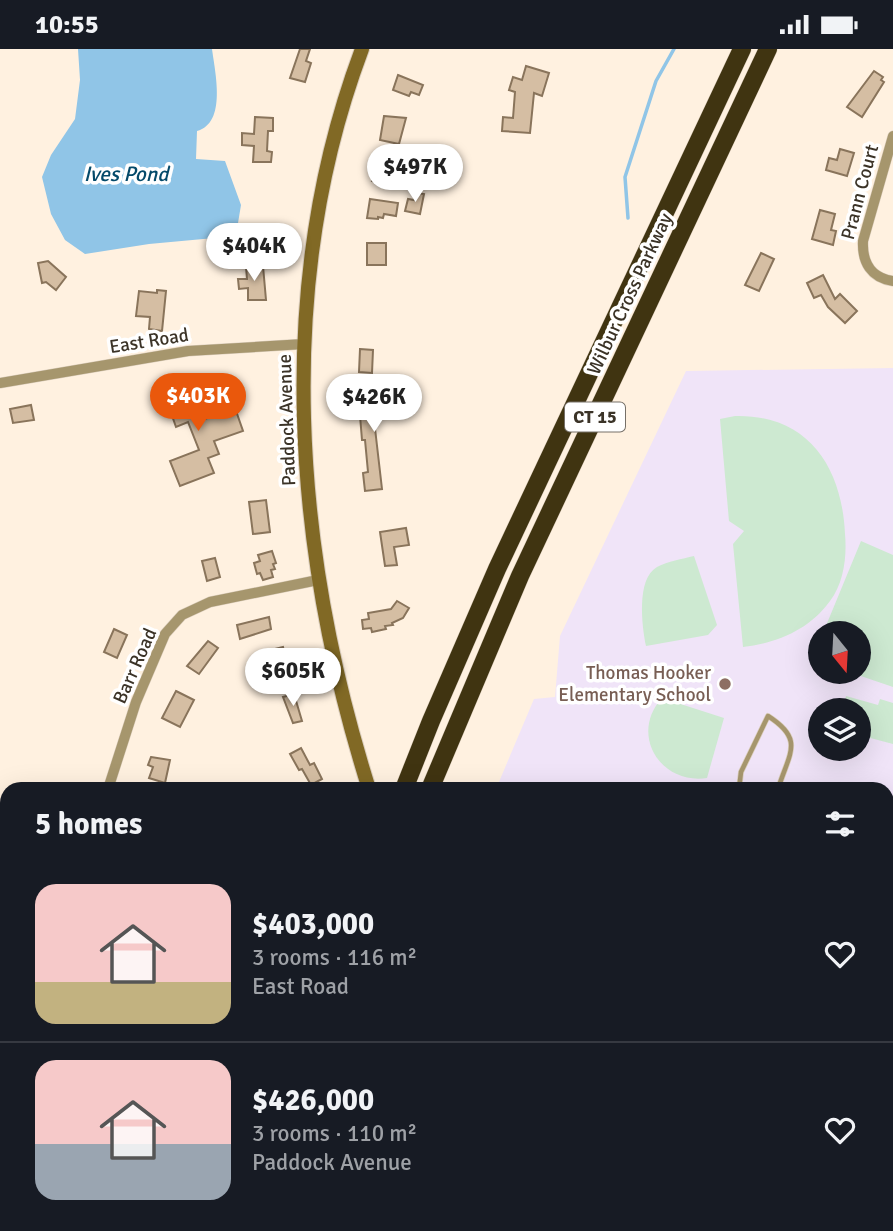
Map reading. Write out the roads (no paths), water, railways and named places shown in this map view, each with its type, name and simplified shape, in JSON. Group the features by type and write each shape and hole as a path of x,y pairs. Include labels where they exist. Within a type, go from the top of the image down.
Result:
{"highway":[{"name":"Wilbur Cross Parkway","path":"407,782 497,569 741,49"},
{"name":"Wilbur Cross Parkway","path":"433,782 520,576 768,49"}],"main road":[{"name":"Paddock Avenue","path":"362,49 340,114 320,197 308,279 304,344 306,458 318,579 344,703 367,782"}],"street":[{"name":"Prann Court","path":"893,136 863,241 866,264 873,273 893,281"},
{"name":"East Road","path":"0,383 188,351 304,344"},
{"name":"Barr Road","path":"110,782 141,691 165,634 181,615 210,602 318,579"}],"lane":[{"path":"740,782 741,772 768,716 784,726 791,741 780,782"}],"water":[{"name":"Ives Pond","path":"78,49 212,49 216,108 206,126 197,131 196,159 225,161 241,205 237,229 225,237 149,244 85,254 65,240 51,214 42,177 51,155 75,119 80,80"}],"waterway":[{"path":"628,218 625,177 656,81 674,49"}],"place":[{"name":"Thomas Hooker Elementary School","path":"725,684"}]}
